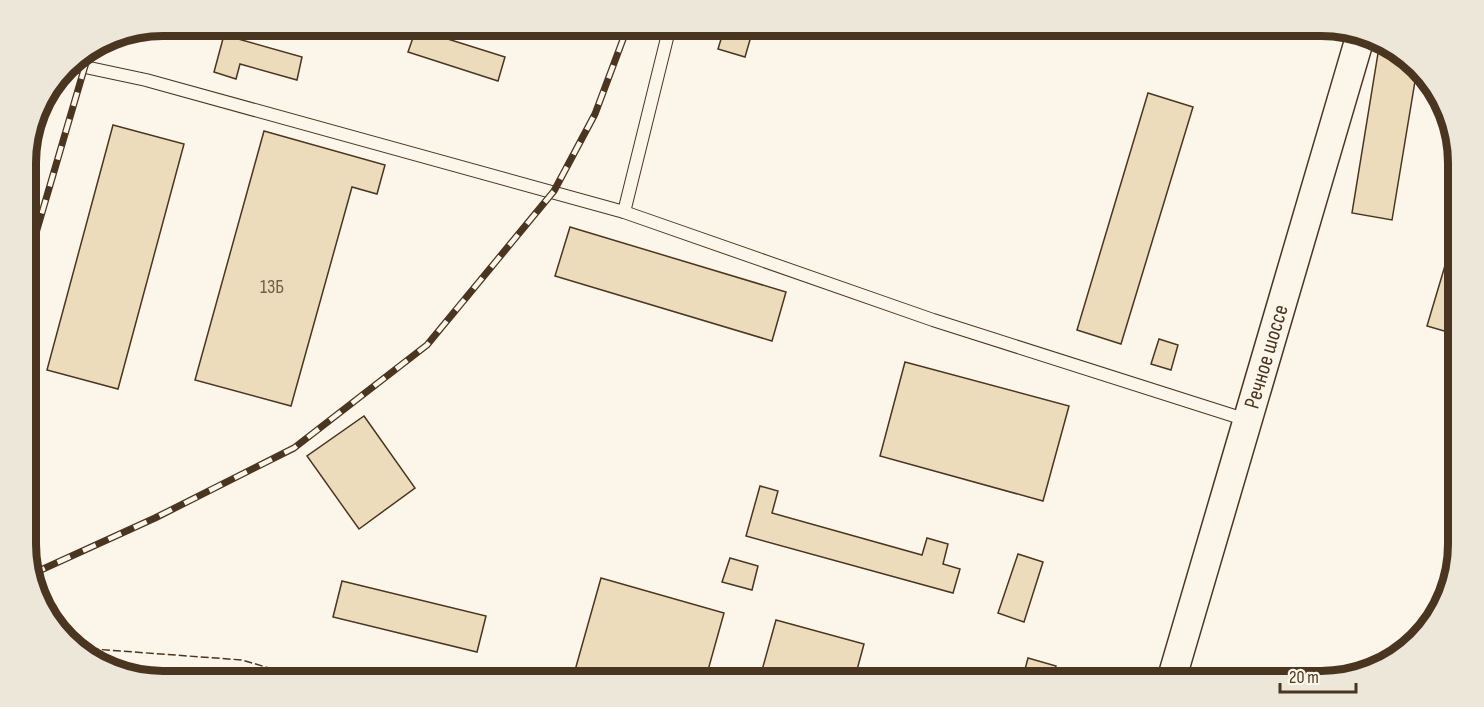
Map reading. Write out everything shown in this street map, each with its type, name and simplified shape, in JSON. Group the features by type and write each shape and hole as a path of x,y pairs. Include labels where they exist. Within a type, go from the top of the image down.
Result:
{"street":[{"name":"Речное шоссе","path":"1174,671 1358,42"}],"lane":[{"path":"624,212 668,36"},
{"path":"80,67 146,80 624,212 933,320 1247,420"}],"building":[{"path":"224,36 302,57 297,80 240,64 236,79 214,72"},
{"path":"414,36 438,36 505,57 498,81 408,52"},
{"path":"722,36 751,36 745,57 718,49"},
{"path":"1379,50 1398,62 1415,78 1392,220 1352,213"},
{"path":"1148,93 1193,107 1121,344 1077,330"},
{"path":"113,125 184,144 118,389 47,370"},
{"path":"264,131 385,165 377,194 352,187 291,406 195,380"},
{"path":"570,227 786,292 772,341 555,276"},
{"path":"1448,256 1448,332 1427,326"},
{"path":"1159,339 1178,345 1171,370 1151,364"},
{"path":"905,362 1069,406 1043,501 880,456"},
{"path":"364,416 415,488 359,529 307,456"},
{"path":"760,486 778,491 772,513 922,555 927,538 948,544 943,564 960,569 953,593 746,536"},
{"path":"1018,554 1043,562 1024,622 998,613"},
{"path":"730,558 758,566 752,590 722,582"},
{"path":"601,578 724,613 708,671 575,671"},
{"path":"342,581 486,616 477,652 333,617"},
{"path":"776,620 864,644 857,671 762,671"},
{"path":"1028,658 1056,666 1055,671 1025,671"}],"railway":[{"path":"39,571 155,518 294,448 427,345 554,191 595,114 624,36"},
{"path":"36,233 86,62"}],"fence":[{"path":"92,649 242,660 279,671"}]}
